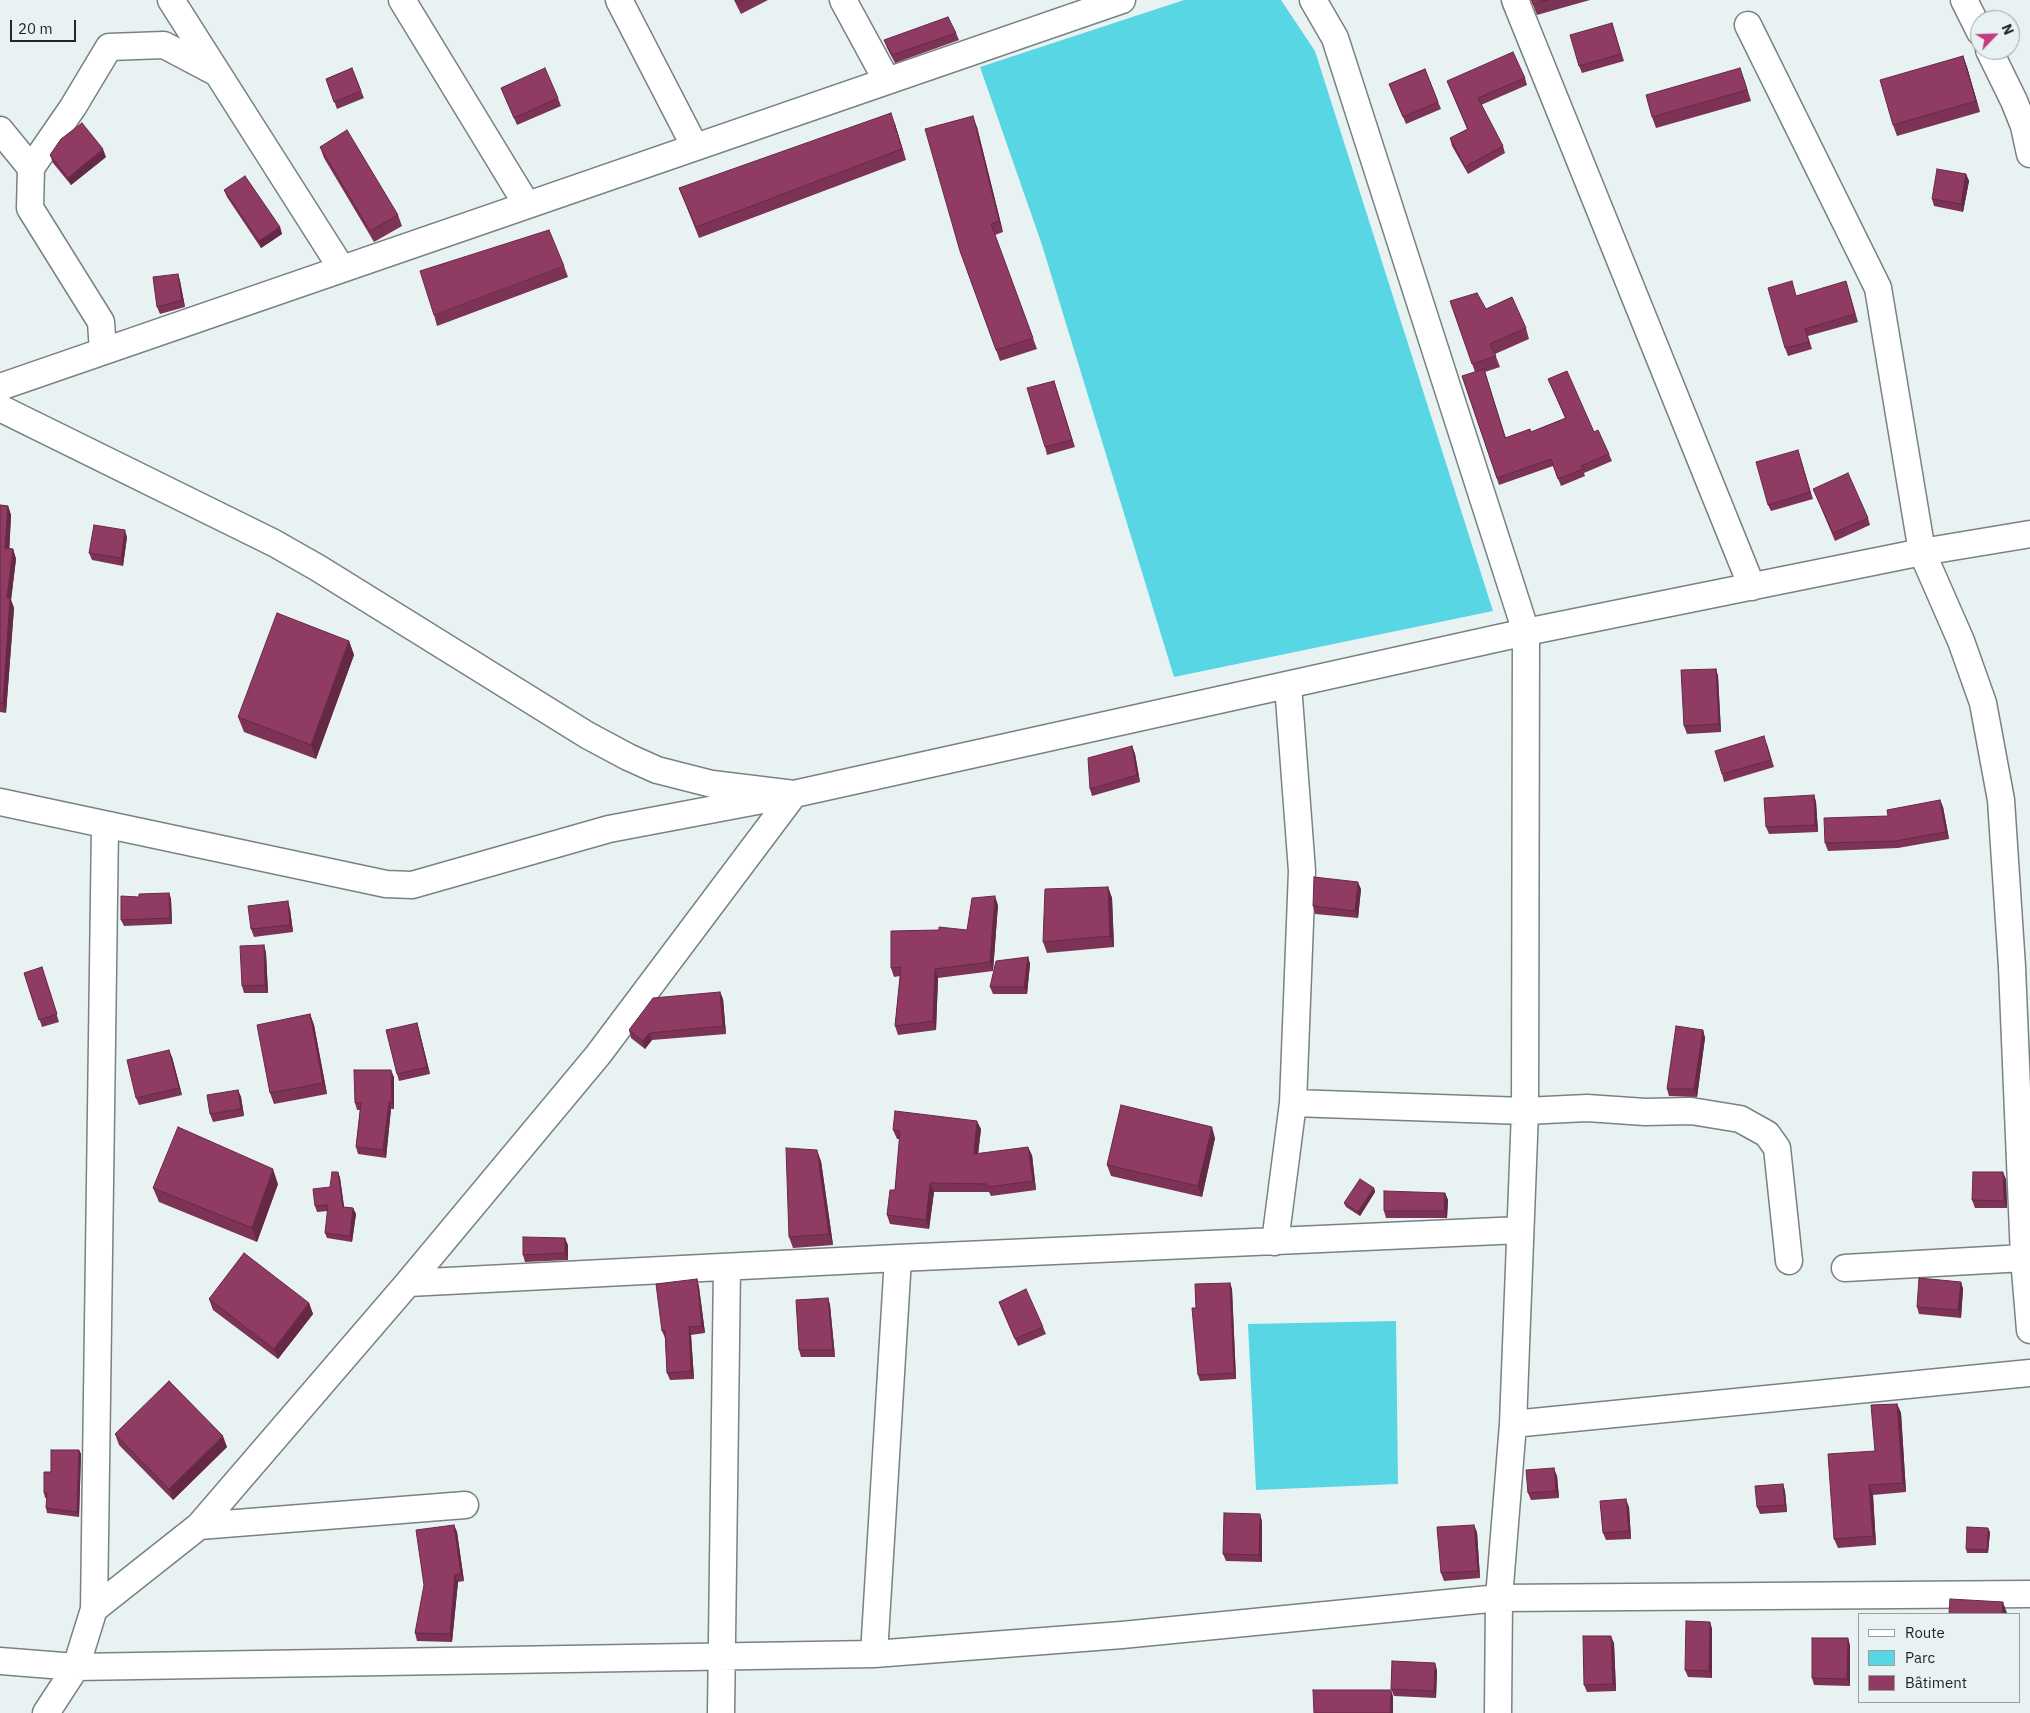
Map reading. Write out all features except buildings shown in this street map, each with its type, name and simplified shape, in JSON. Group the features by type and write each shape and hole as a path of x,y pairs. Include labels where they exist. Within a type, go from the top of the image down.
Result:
{"street":[{"path":"172,0 342,269"},
{"path":"402,0 527,205"},
{"path":"619,0 695,147"},
{"path":"843,0 887,81"},
{"path":"0,386 887,81 1070,8 1122,0"},
{"path":"1313,0 1335,38 1526,632 1525,1112 1513,1424 1499,1598 1498,1713"},
{"path":"1515,0 1752,587"},
{"path":"1964,0 1970,12"},
{"path":"1748,25 1878,288 1922,552 1960,641 1983,702 2001,800 2012,976 2024,1258 2030,1330"},
{"path":"103,351 101,322 30,208 30,168 73,107 109,47 164,45 218,74"},
{"path":"1994,60 2024,126 2030,154"},
{"path":"0,130 30,168"},
{"path":"0,408 274,544 318,568 562,719 628,757 657,770 712,784 794,794"},
{"path":"0,802 105,826 386,884 412,885 609,829 794,794 1526,632 1922,552 2030,534"},
{"path":"1275,1242 1293,1103 1302,871 1288,685"},
{"path":"94,1609 198,1526 408,1283 598,1055 794,794"},
{"path":"46,1713 76,1667 94,1609 105,826"},
{"path":"1293,1103 1525,1112 1587,1108 1645,1112 1690,1111 1740,1119 1767,1134 1777,1148 1789,1261"},
{"path":"408,1283 898,1258 1520,1230"},
{"path":"874,1654 898,1258"},
{"path":"1845,1268 2024,1258"},
{"path":"721,1713 727,1268"},
{"path":"1513,1424 2030,1373"},
{"path":"198,1526 465,1505"},
{"path":"0,1661 76,1667 722,1658 874,1654 1122,1635 1499,1598 2030,1594 2030,1572"}],"green space":[{"path":"1184,0 1281,0 1315,51 1493,611 1174,677 1042,245 980,67"},
{"path":"1396,1321 1398,1484 1256,1490 1248,1324"}]}
